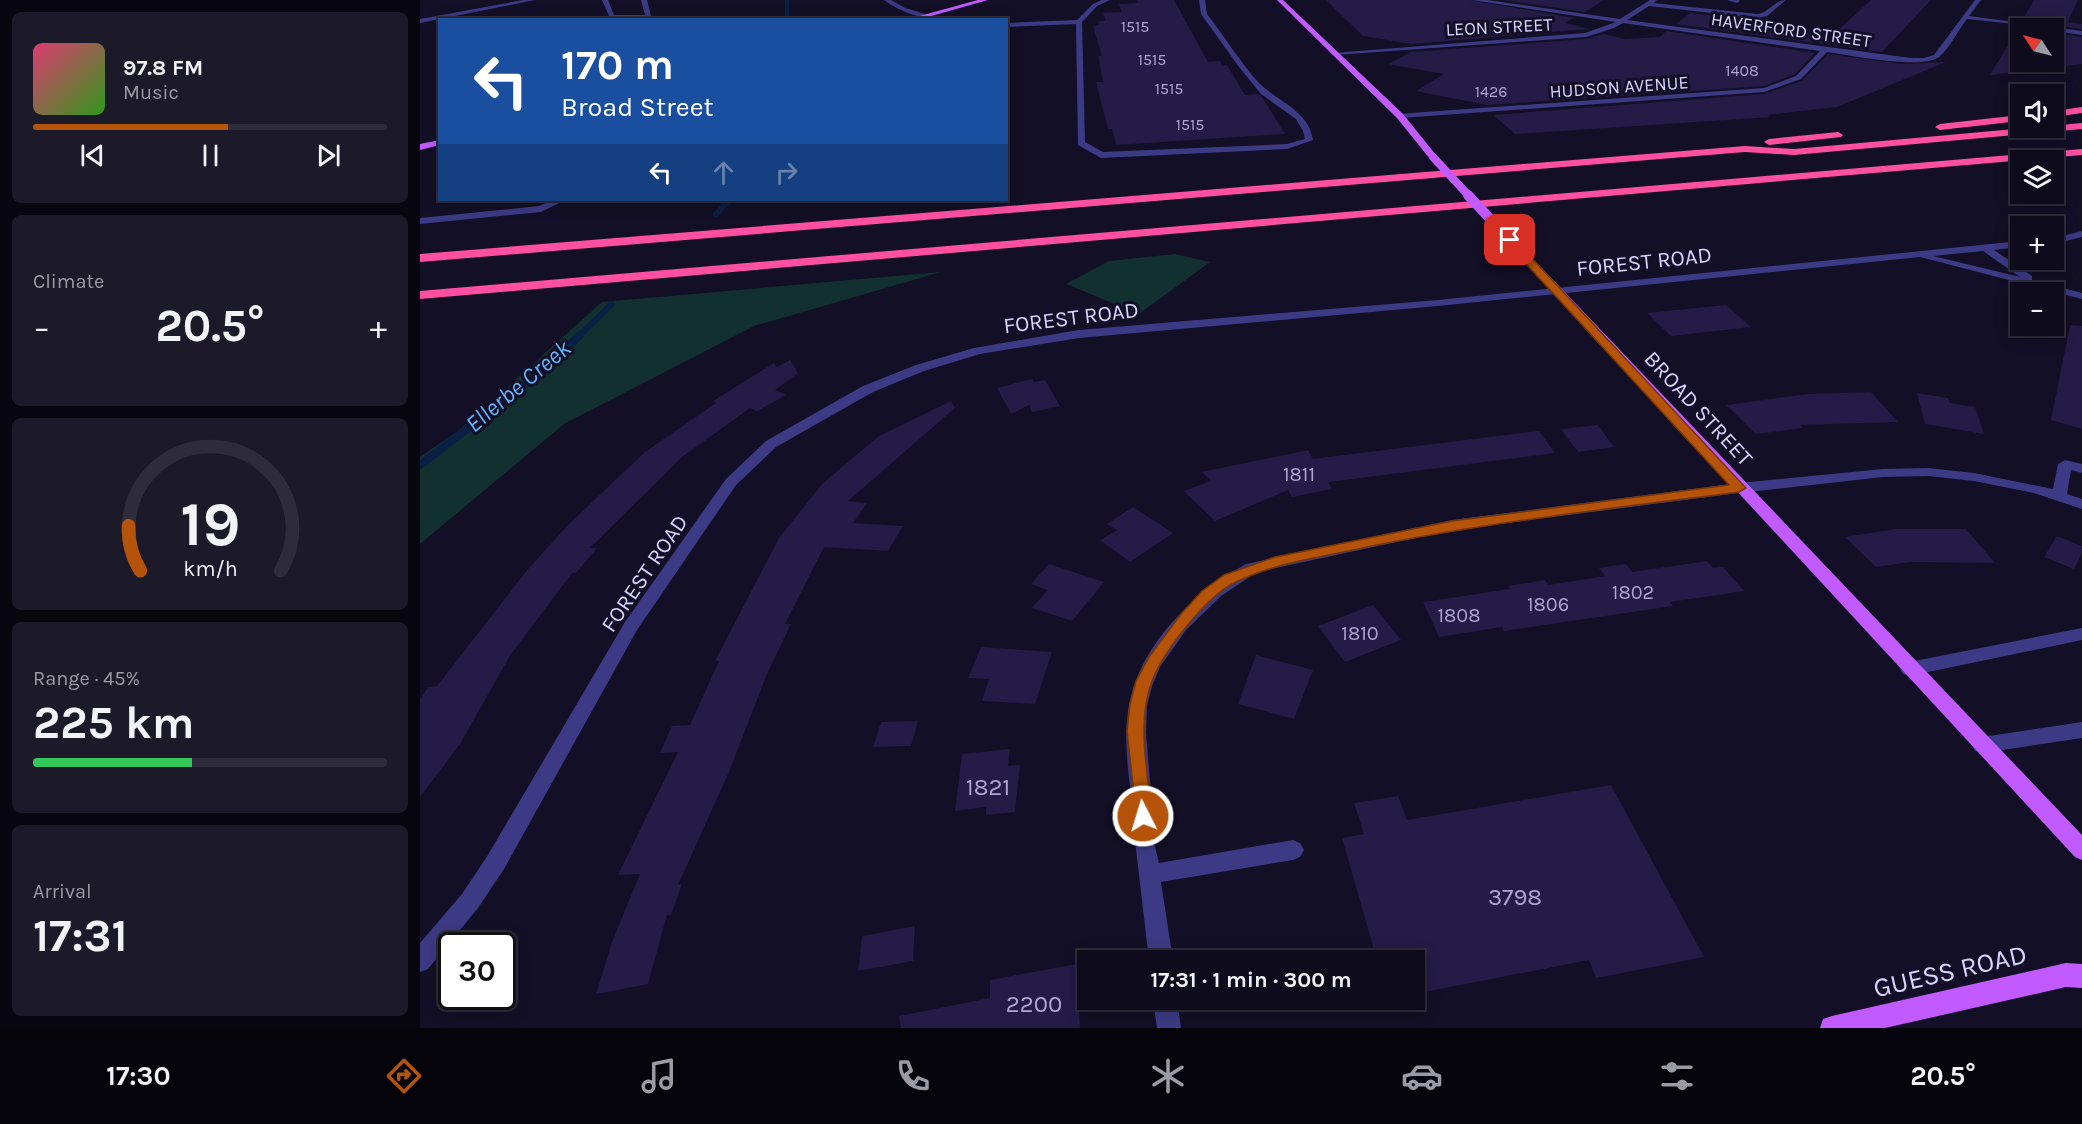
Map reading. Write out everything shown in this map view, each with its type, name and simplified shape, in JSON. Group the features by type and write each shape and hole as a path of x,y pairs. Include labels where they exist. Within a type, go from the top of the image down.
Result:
{"highway":[{"path":"2064,113 2082,110"},
{"path":"1923,128 2010,119"},
{"path":"420,258 1745,148 1794,152 2082,126"},
{"path":"1745,148 1774,140 1855,134"},
{"path":"420,295 2082,152"}],"main road":[{"path":"915,18 985,0"},
{"name":"BROAD STREET","path":"1280,0 1400,116 1433,157 1739,488 2082,850"},
{"path":"420,147 438,142"},
{"name":"GUESS ROAD","path":"1832,1028 2066,975 2082,976"}],"street":[{"path":"420,21 532,0"},
{"path":"605,0 612,17 649,18 644,0"},
{"path":"887,0 892,5 936,18"},
{"path":"1107,0 1095,5 1079,22 1081,142 1090,150 1101,155 1131,155 1287,146 1308,140 1308,128 1301,117 1263,91 1204,14 1202,0"},
{"name":"HAVERFORD STREET","path":"1475,0 1825,50 1925,60 1936,56 1966,17"},
{"path":"1534,9 1535,0"},
{"name":"LEON STREET","path":"1336,53 1576,37 1605,31 1654,0"},
{"path":"1647,4 1757,16 1765,15 1783,0"},
{"path":"1978,0 1966,17 2010,23"},
{"path":"1008,25 1079,22"},
{"path":"2064,31 2082,33"},
{"name":"HUDSON AVENUE","path":"1400,116 1764,90 1797,80 1805,75 1825,50"},
{"path":"420,221 541,209 558,201"},
{"path":"2064,238 2082,234"},
{"name":"FOREST ROAD","path":"420,961 463,910 496,862 631,626 731,482 771,444 803,423 868,389 912,371 978,351 1032,340 1556,291 2010,245"},
{"path":"1984,247 2037,282"},
{"path":"1914,254 2027,282"},
{"path":"2064,291 2082,296"},
{"path":"2058,496 2065,464 2082,469"},
{"path":"1143,816 1136,731 1138,704 1144,681 1155,661 1186,618 1207,595 1229,579 1275,562 1452,525 1739,488 1883,473 1928,472 2009,483 2082,504"},
{"path":"1909,669 2082,634"},
{"path":"1982,745 2082,730"},
{"path":"1145,841 1160,950"},
{"path":"1150,874 1293,850"},
{"path":"1167,1010 1169,1028"}],"green space":[{"path":"1175,254 1210,262 1139,314 1066,284 1109,261"},
{"path":"941,272 754,326 564,424 420,544 420,457 458,431 602,302"}],"building":[{"path":"1137,0 1174,0 1208,62 1220,61 1222,66 1227,65 1245,95 1258,94 1262,97 1285,134 1116,145 1112,129 1108,129 1096,82 1103,82 1098,56 1102,56 1093,26 1099,25 1098,21 1106,21 1103,13 1122,12 1119,4 1138,3"},
{"path":"1326,0 1470,0 1574,18 1565,23 1589,29 1412,44 1363,36"},
{"path":"1503,0 1604,0 1585,12"},
{"path":"1871,0 1931,0 1882,52 1676,24 1690,13 1752,20 1746,24 1832,36"},
{"path":"2034,0 2078,0 2068,22 2082,24 2082,29 2064,27 2064,18 2024,18"},
{"path":"1666,31 1815,53 1795,74 1764,86 1487,105 1416,91 1444,74 1388,64 1411,52 1586,39 1604,34 1624,39 1660,37"},
{"path":"2064,34 2082,37 2082,64 2064,66"},
{"path":"2010,42 2010,72 2015,72 1990,75"},
{"path":"1828,54 1902,64 1946,62 1837,107 1767,115 1771,117 1515,134 1493,115 1764,94 1802,81"},
{"path":"1726,305 1751,327 1671,336 1647,313"},
{"path":"2070,325 2082,326 2082,429 2051,420"},
{"path":"790,360 798,373 775,390 786,395 757,411 750,408 682,457 590,548 597,548 576,573 572,573 511,654 460,744 420,797 420,700 428,687 437,686 528,569 568,525 645,452 716,403 713,401 774,363 777,367"},
{"path":"1032,379 1034,382 1045,380 1060,406 1032,412 1029,405 1011,414 997,388"},
{"path":"1871,392 1898,422 1800,425 1803,428 1756,434 1726,405 1809,394"},
{"path":"1917,393 1948,398 1950,403 1975,407 1984,434 1925,424"},
{"path":"951,401 955,408 848,501 867,503 853,523 903,526 888,551 824,547 785,624 791,624 767,674 729,772 678,885 682,884 671,915 667,915 648,984 596,994 612,942 640,874 618,875 678,752 660,753 672,726 690,725 719,661 715,661 779,538 823,483 879,436"},
{"path":"1598,425 1614,447 1578,452 1561,429"},
{"path":"1539,431 1555,453 1328,482 1332,489 1292,497 1288,490 1215,521 1184,491 1211,481 1202,472 1308,450 1313,459"},
{"path":"1133,507 1173,533 1130,562 1100,540 1117,530 1107,524"},
{"path":"1895,529 1966,529 1995,563 1910,562 1876,567 1845,537"},
{"path":"2057,536 2082,546 2082,553 2074,569 2044,557"},
{"path":"1707,561 1713,568 1723,567 1744,591 1670,602 1673,606 1504,631 1502,627 1439,637 1423,602 1510,589 1508,586 1545,580 1548,585 1605,576 1599,568 1626,564 1632,572"},
{"path":"1049,564 1104,582 1072,621 1032,608 1048,590 1031,584"},
{"path":"1373,605 1401,640 1345,662 1318,626"},
{"path":"981,647 1052,652 1035,704 982,701 989,679 968,678"},
{"path":"1256,655 1313,670 1294,719 1238,704"},
{"path":"918,721 911,746 873,747 881,722"},
{"path":"1010,749 1008,766 1020,765 1015,812 986,815 986,807 955,811 962,754"},
{"path":"1611,785 1704,957 1596,978 1589,960 1425,992 1425,950 1374,950 1342,838 1364,834 1354,803 1398,796 1407,820"},
{"path":"915,926 913,961 858,971 862,936"},
{"path":"1076,964 1077,1010 1079,1010 1080,1028 901,1028 899,1016 990,998 990,980"}],"waterway":[{"name":"Ellerbe Creek","path":"787,0 787,18"},
{"name":"Ellerbe Creek","path":"716,214 728,201"},
{"name":"Ellerbe Creek","path":"578,337 612,304"},
{"name":"Ellerbe Creek","path":"420,465 540,373 580,335"}],"route":[{"path":"1143,816 1136,731 1138,704 1144,681 1155,661 1186,618 1207,595 1229,579 1252,568 1275,562 1452,525 1739,488 1510,240"}]}
